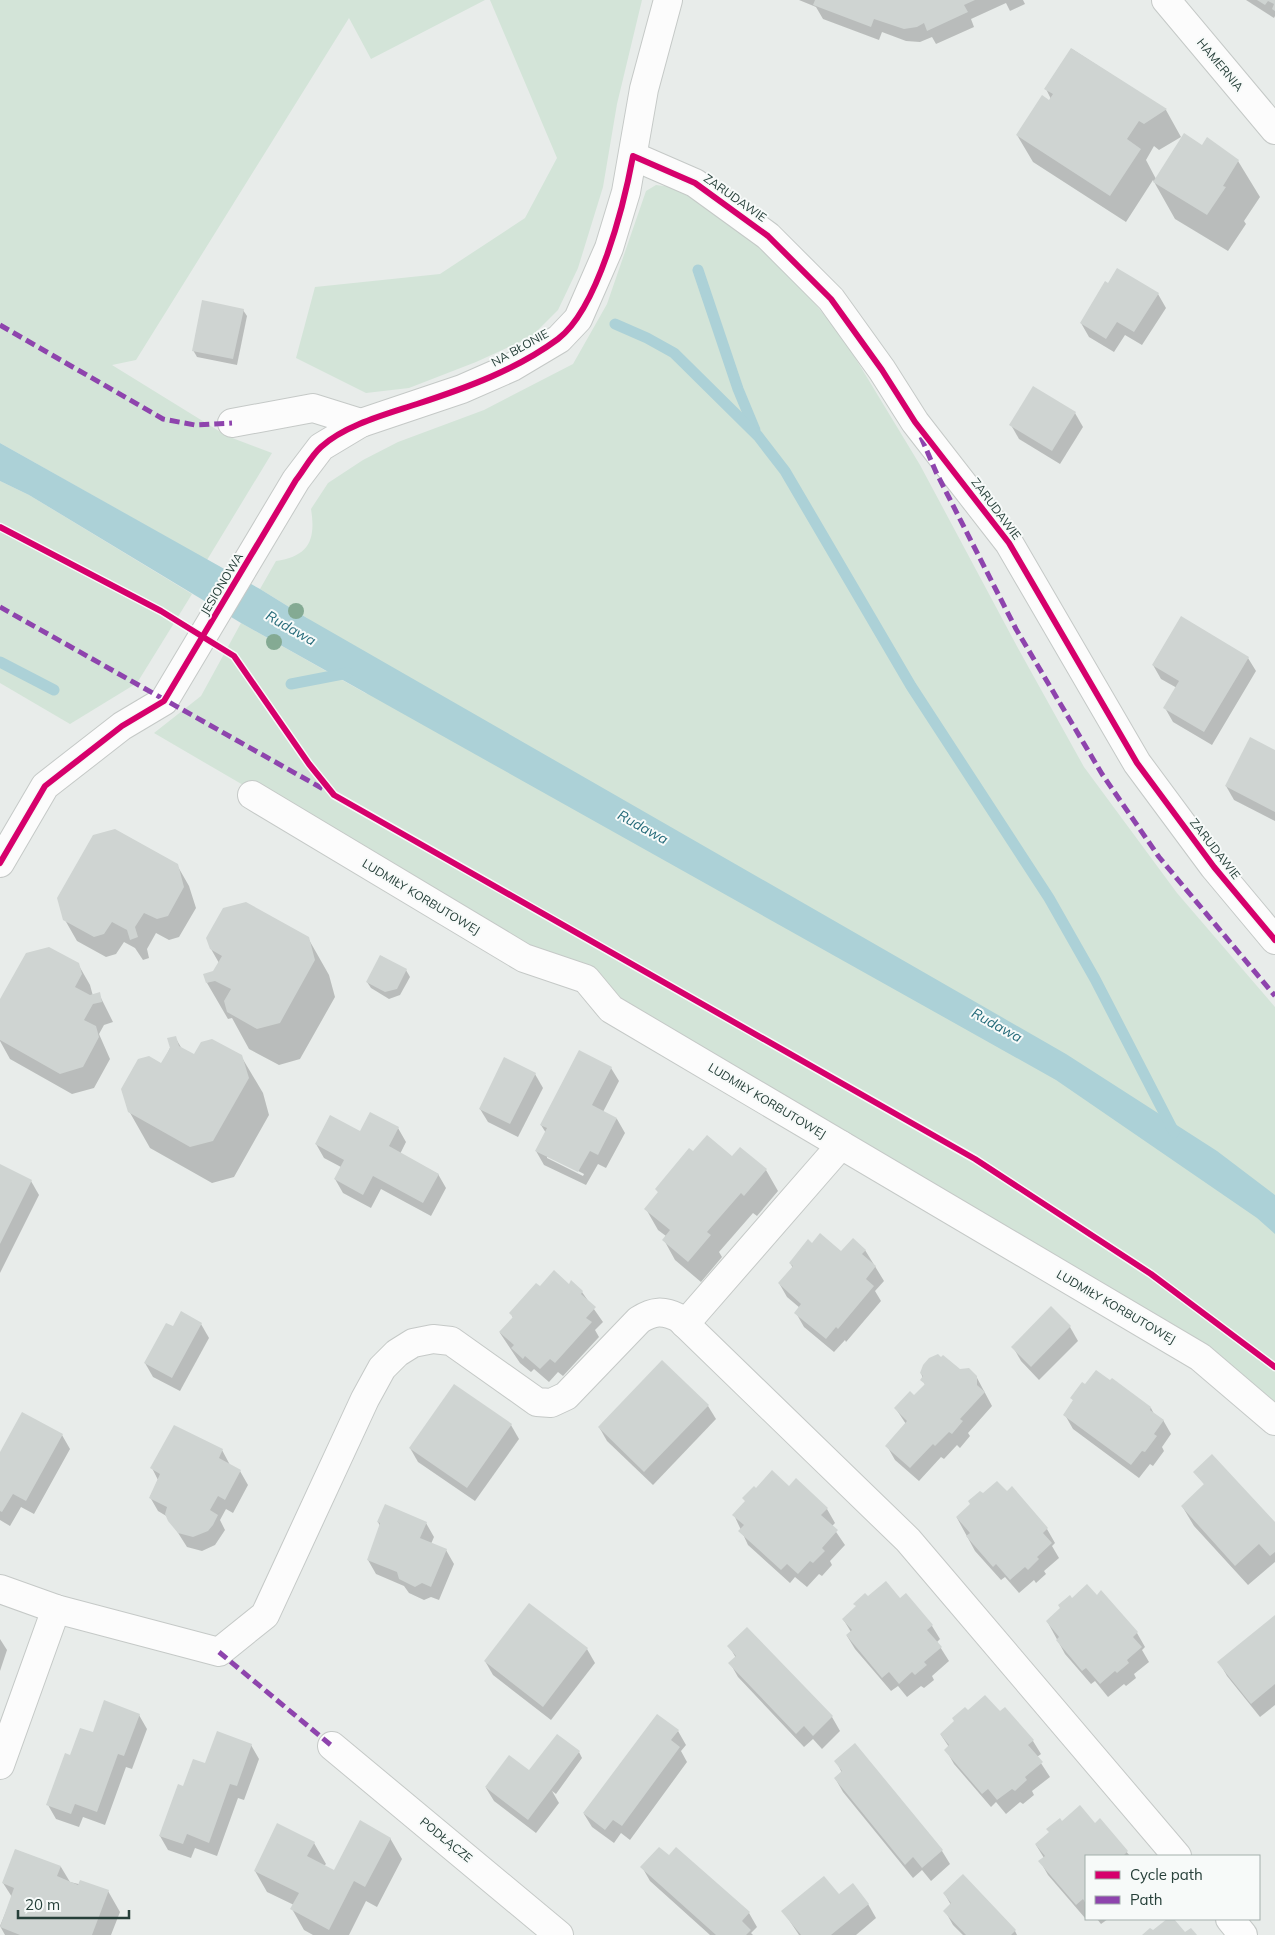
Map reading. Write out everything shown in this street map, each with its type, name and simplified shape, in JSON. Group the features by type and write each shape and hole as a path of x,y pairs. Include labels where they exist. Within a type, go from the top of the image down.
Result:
{"street":[{"name":"NA BŁONIE","path":"361,423 462,389 512,367 559,339 578,319 605,257 626,192 644,89 668,0"},
{"name":"HAMERNIA","path":"1179,6 1275,130"},
{"name":"ZARUDAWIE","path":"632,156 695,183 768,236 831,299 882,370 915,422 1009,544 1137,763 1214,868 1275,940"},
{"path":"232,423 313,408 361,423"},
{"name":"JESIONOWA","path":"0,863 45,786 122,726 164,701 296,480 321,447 361,423"},
{"name":"LUDMIŁY KORBUTOWEJ","path":"252,795 524,958 586,979 612,1009 1200,1356 1275,1421"},
{"path":"685,1324 842,1145"},
{"path":"0,1590 56,1609 219,1652 265,1615 365,1399 382,1368 397,1353 413,1343 433,1339 451,1341 537,1402 551,1403 566,1396 639,1320 652,1312 668,1312 685,1324 908,1540 1175,1855"},
{"path":"0,1765 56,1609"},
{"name":"PODŁĄCZE","path":"332,1746 559,1935"},
{"path":"1231,1920 1243,1935"}],"green space":[{"path":"0,0 485,0 371,59 349,18 136,360 112,365 227,436 272,453 207,560 0,443"},
{"path":"490,0 642,0 617,104 603,187 578,268 558,310 531,337 476,362 409,388 366,393 296,358 315,287 440,274 525,218 557,158"},
{"path":"656,185 672,187 696,198 783,266 842,336 920,465 1084,767 1177,893 1275,1007 1275,1410 580,982 154,733 201,696 241,623 367,694 307,618 260,589 276,561 296,555 308,545 312,530 311,509 328,483 363,460 398,442 484,410 573,364 607,304 646,191"},
{"path":"0,481 29,495 192,594 137,683 70,724 0,683"}],"water":[{"name":"Rudawa","path":"0,443 260,589 307,618 1066,1054 1217,1151 1275,1195 1275,1234 1257,1218 1056,1080 241,623 29,495 0,481"}],"building":[{"path":"815,0 975,0 964,5 968,12 927,31 924,23 917,27 904,29 874,19 871,27 813,5"},
{"path":"1257,0 1275,0 1275,11 1272,9 1274,4 1268,1 1265,5"},
{"path":"1071,48 1167,109 1144,124 1139,121 1127,139 1141,149 1110,196 1016,135 1042,95 1049,100 1053,94 1044,89"},
{"path":"1184,133 1202,145 1207,137 1239,160 1223,186 1226,187 1207,215 1153,182"},
{"path":"1117,268 1159,293 1134,332 1117,322 1106,339 1080,323 1105,281 1108,283"},
{"path":"202,300 244,309 233,359 192,351"},
{"path":"1033,386 1076,412 1052,451 1009,425"},
{"path":"1181,616 1249,657 1204,732 1163,708 1179,681 1152,665"},
{"path":"1250,737 1275,750 1275,812 1225,786"},
{"path":"115,829 178,864 184,887 168,916 157,919 144,913 135,927 138,937 130,940 127,930 112,922 104,934 94,937 63,920 57,898 93,835"},
{"path":"246,902 309,937 315,960 280,1023 257,1029 227,1012 224,1001 231,989 215,981 206,983 203,974 213,971 222,956 210,949 206,938 223,908"},
{"path":"49,947 79,963 82,974 75,987 90,995 100,992 102,1002 93,1004 84,1020 96,1026 99,1037 83,1067 60,1074 0,1040 0,999 26,953"},
{"path":"380,955 407,969 397,989 385,992 366,982"},
{"path":"176,1036 179,1046 194,1054 201,1042 212,1039 242,1055 249,1078 213,1141 190,1147 128,1112 121,1089 138,1059 149,1056 161,1063 170,1048 167,1038"},
{"path":"579,1050 612,1067 592,1105 617,1118 598,1155 590,1151 578,1172 535,1151 547,1128 540,1125"},
{"path":"504,1057 536,1073 510,1124 479,1109"},
{"path":"370,1112 399,1127 389,1146 439,1174 423,1203 373,1176 363,1195 334,1179 344,1160 315,1144 330,1115 360,1131"},
{"path":"707,1135 732,1156 740,1147 767,1169 744,1196 741,1193 707,1232 711,1235 688,1262 662,1240 670,1230 644,1209 658,1192 655,1189 689,1148 693,1151"},
{"path":"0,1164 32,1180 0,1244"},
{"path":"820,1233 841,1251 853,1238 866,1250 862,1254 876,1266 866,1279 874,1286 838,1329 836,1327 826,1339 794,1313 801,1304 778,1283 793,1266 789,1263 808,1239 812,1243"},
{"path":"554,1270 569,1284 571,1280 583,1291 581,1294 596,1307 586,1318 592,1322 555,1363 550,1359 540,1369 525,1356 523,1359 511,1348 514,1345 499,1332 513,1317 509,1313 536,1283 540,1286"},
{"path":"1051,1306 1071,1326 1031,1367 1011,1347"},
{"path":"181,1311 202,1323 172,1378 144,1363 166,1323 173,1326"},
{"path":"938,1354 941,1357 943,1355 960,1369 969,1368 977,1376 977,1385 985,1392 960,1419 963,1421 952,1434 949,1432 935,1446 933,1444 910,1468 885,1446 907,1421 894,1408 910,1391 914,1395 925,1384 920,1380 923,1376 920,1373 923,1365 929,1358"},
{"path":"662,1360 709,1405 644,1472 598,1427"},
{"path":"1096,1370 1110,1380 1112,1378 1151,1407 1150,1410 1164,1420 1154,1434 1157,1436 1145,1452 1142,1451 1131,1465 1063,1415 1073,1400 1070,1398 1082,1382 1085,1384"},
{"path":"454,1384 512,1424 467,1488 409,1448"},
{"path":"22,1412 63,1434 26,1501 13,1494 2,1512 0,1511 0,1452"},
{"path":"174,1425 223,1449 219,1458 241,1470 225,1500 218,1496 210,1510 218,1515 213,1525 208,1531 193,1537 178,1533 165,1514 167,1507 149,1498 160,1474 150,1468"},
{"path":"1212,1454 1275,1522 1275,1552 1270,1556 1259,1544 1235,1566 1181,1506 1204,1484 1193,1472"},
{"path":"772,1470 789,1486 796,1478 828,1508 821,1515 838,1530 822,1548 825,1551 813,1563 810,1561 798,1574 787,1564 781,1570 738,1531 744,1525 732,1515 745,1501 742,1498 754,1486 756,1488"},
{"path":"997,1481 1007,1491 1012,1486 1048,1528 1043,1533 1052,1543 1037,1557 1039,1559 1028,1570 1025,1567 1010,1580 996,1564 993,1567 966,1536 970,1533 956,1517 970,1504 968,1501 980,1491 983,1493"},
{"path":"385,1504 427,1522 420,1538 447,1549 431,1587 422,1583 415,1587 399,1579 397,1572 367,1560 380,1523 377,1522"},
{"path":"886,1581 900,1598 906,1593 933,1625 927,1630 942,1647 924,1662 927,1665 915,1675 912,1672 899,1684 889,1672 882,1678 846,1635 852,1630 842,1619 856,1606 853,1604 865,1593 868,1596"},
{"path":"1087,1584 1097,1595 1101,1590 1138,1632 1133,1637 1142,1647 1127,1660 1129,1663 1117,1673 1115,1671 1100,1684 1086,1668 1082,1671 1056,1640 1059,1637 1046,1621 1060,1608 1058,1605 1070,1595 1072,1598"},
{"path":"529,1603 588,1648 543,1707 484,1661"},
{"path":"1275,1615 1275,1684 1251,1704 1217,1662"},
{"path":"747,1627 833,1716 813,1736 804,1726 796,1734 728,1663 736,1656 727,1646"},
{"path":"985,1695 1000,1711 1005,1707 1034,1740 1028,1745 1043,1762 1025,1777 1027,1780 1015,1791 1012,1789 997,1800 988,1789 982,1794 944,1750 949,1745 940,1734 954,1721 952,1718 965,1707 968,1710"},
{"path":"104,1700 140,1714 124,1756 118,1754 97,1812 75,1804 71,1814 46,1805 65,1753 70,1755 80,1728 93,1732"},
{"path":"657,1714 679,1730 671,1740 680,1747 622,1826 613,1820 605,1830 583,1813"},
{"path":"217,1731 252,1744 237,1786 230,1784 209,1843 187,1834 183,1844 159,1836 178,1784 183,1786 193,1759 205,1763"},
{"path":"557,1734 580,1751 528,1820 485,1787 509,1755 529,1770"},
{"path":"855,1743 943,1850 922,1868 913,1857 905,1865 834,1778 842,1771 834,1761"},
{"path":"1080,1805 1095,1823 1100,1818 1128,1851 1124,1855 1085,1855 1085,1902 1083,1899 1076,1905 1038,1861 1045,1856 1035,1844 1049,1832 1046,1829 1060,1818 1062,1821"},
{"path":"360,1820 391,1838 365,1887 354,1881 329,1930 290,1909 299,1893 254,1871 277,1823 315,1842 307,1856 334,1870"},
{"path":"659,1847 669,1855 676,1847 750,1912 742,1921 751,1930 746,1935 716,1935 640,1867"},
{"path":"15,1849 61,1866 57,1876 78,1885 80,1880 109,1890 92,1935 20,1935 0,1927 14,1888 2,1883"},
{"path":"963,1874 1016,1930 1011,1935 966,1935 943,1911 951,1903 943,1893"},
{"path":"824,1876 839,1894 853,1883 869,1904 831,1935 801,1935 781,1911"},
{"path":"1166,1920 1175,1920 1185,1932 1191,1928 1197,1935 1142,1935 1150,1928 1153,1930"}],"waterway":[{"path":"698,270 738,389 755,430"},
{"path":"615,324 647,338 674,353 758,436 785,471 911,686 1049,898 1095,979 1174,1132"},
{"path":"0,662 54,690"},
{"path":"291,684 348,673"}],"marked path":[{"path":"0,325 163,419 195,425 232,423"},
{"path":"921,437 936,472 1016,629 1102,774 1159,857 1275,996"},
{"path":"0,607 325,790"},
{"path":"219,1652 332,1746"}],"cycle path":[{"path":"0,863 45,786 122,726 164,701 296,480 321,447 354,426 454,391 508,369 542,350 558,339 572,325 585,305 607,255 616,228 633,156 695,183 768,236 831,299 882,370 915,422 1009,543 1137,763 1214,867 1275,940"},
{"path":"0,527 161,611 234,656 309,764 334,795 975,1159 1151,1274 1275,1367"}]}
